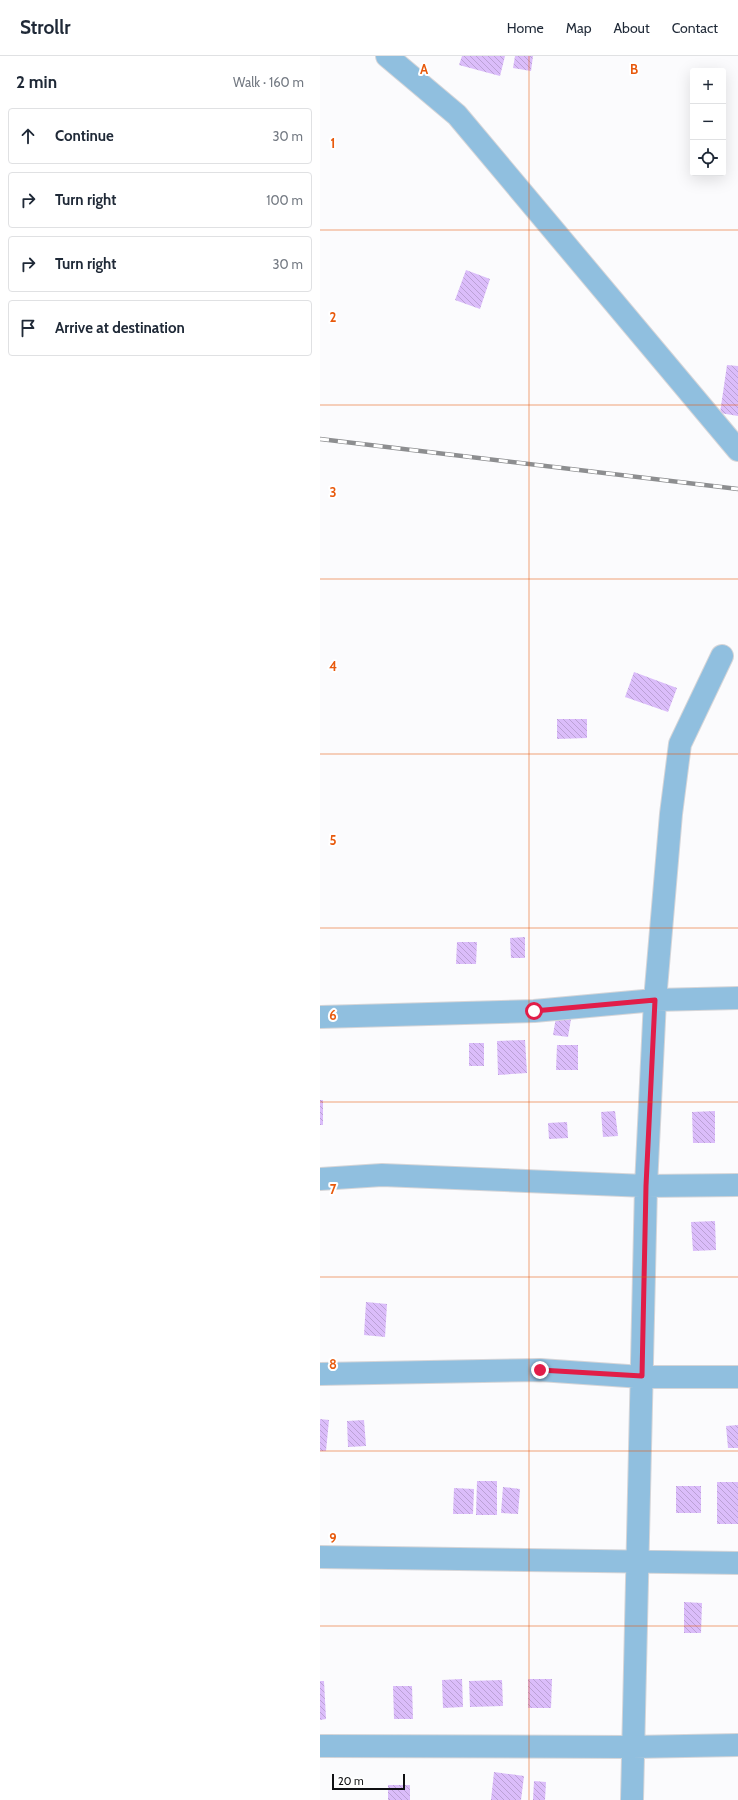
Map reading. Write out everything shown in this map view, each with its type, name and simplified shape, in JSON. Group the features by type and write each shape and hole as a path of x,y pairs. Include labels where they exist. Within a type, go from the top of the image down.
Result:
{"street":[{"path":"387,56 457,115 738,450"},
{"path":"632,1800 646,1186 655,1000 670,814 680,744 722,656"},
{"path":"320,1017 534,1011 655,1000 738,998"},
{"path":"320,1179 382,1175 646,1186 738,1185"},
{"path":"320,1374 540,1370 642,1376 738,1377"},
{"path":"320,1557 738,1563"},
{"path":"320,1746 633,1747 738,1745"}],"building":[{"path":"462,56 505,56 500,76 459,65"},
{"path":"515,56 533,56 531,71 513,68"},
{"path":"466,270 490,279 480,309 455,300"},
{"path":"727,365 738,366 738,416 720,413"},
{"path":"634,672 677,688 668,712 625,697"},
{"path":"557,719 587,719 587,738 557,739"},
{"path":"525,937 525,958 511,958 510,938"},
{"path":"457,942 477,942 476,964 456,964"},
{"path":"556,1017 571,1019 568,1037 553,1035"},
{"path":"525,1040 527,1073 498,1075 497,1041"},
{"path":"469,1043 484,1043 484,1066 469,1066"},
{"path":"557,1045 578,1045 578,1070 556,1070"},
{"path":"320,1100 323,1100 323,1125 320,1125"},
{"path":"615,1111 618,1136 603,1137 601,1112"},
{"path":"715,1111 715,1143 693,1143 692,1112"},
{"path":"567,1122 568,1138 549,1139 548,1123"},
{"path":"715,1221 716,1250 693,1251 691,1222"},
{"path":"366,1302 387,1304 385,1337 364,1335"},
{"path":"320,1419 329,1420 326,1451 320,1451"},
{"path":"364,1420 366,1446 348,1447 347,1421"},
{"path":"738,1425 738,1448 728,1448 726,1426"},
{"path":"477,1481 497,1481 497,1515 476,1515"},
{"path":"717,1482 738,1482 738,1524 717,1524"},
{"path":"676,1486 701,1486 701,1513 676,1513"},
{"path":"503,1487 520,1489 518,1514 501,1513"},
{"path":"454,1488 474,1489 473,1514 453,1514"},
{"path":"684,1602 702,1603 701,1633 684,1633"},
{"path":"462,1679 463,1707 443,1708 442,1680"},
{"path":"528,1679 552,1679 551,1708 528,1708"},
{"path":"502,1680 503,1706 470,1707 469,1681"},
{"path":"320,1681 324,1681 326,1719 320,1720"},
{"path":"393,1686 412,1686 413,1719 394,1719"},
{"path":"494,1772 524,1776 521,1800 491,1800"},
{"path":"534,1781 546,1782 545,1800 533,1800"},
{"path":"388,1785 410,1785 410,1800 388,1800"}],"railway":[{"path":"320,439 738,489"}],"route":[{"path":"534,1011 655,1000 646,1186 642,1376 540,1370"}]}
